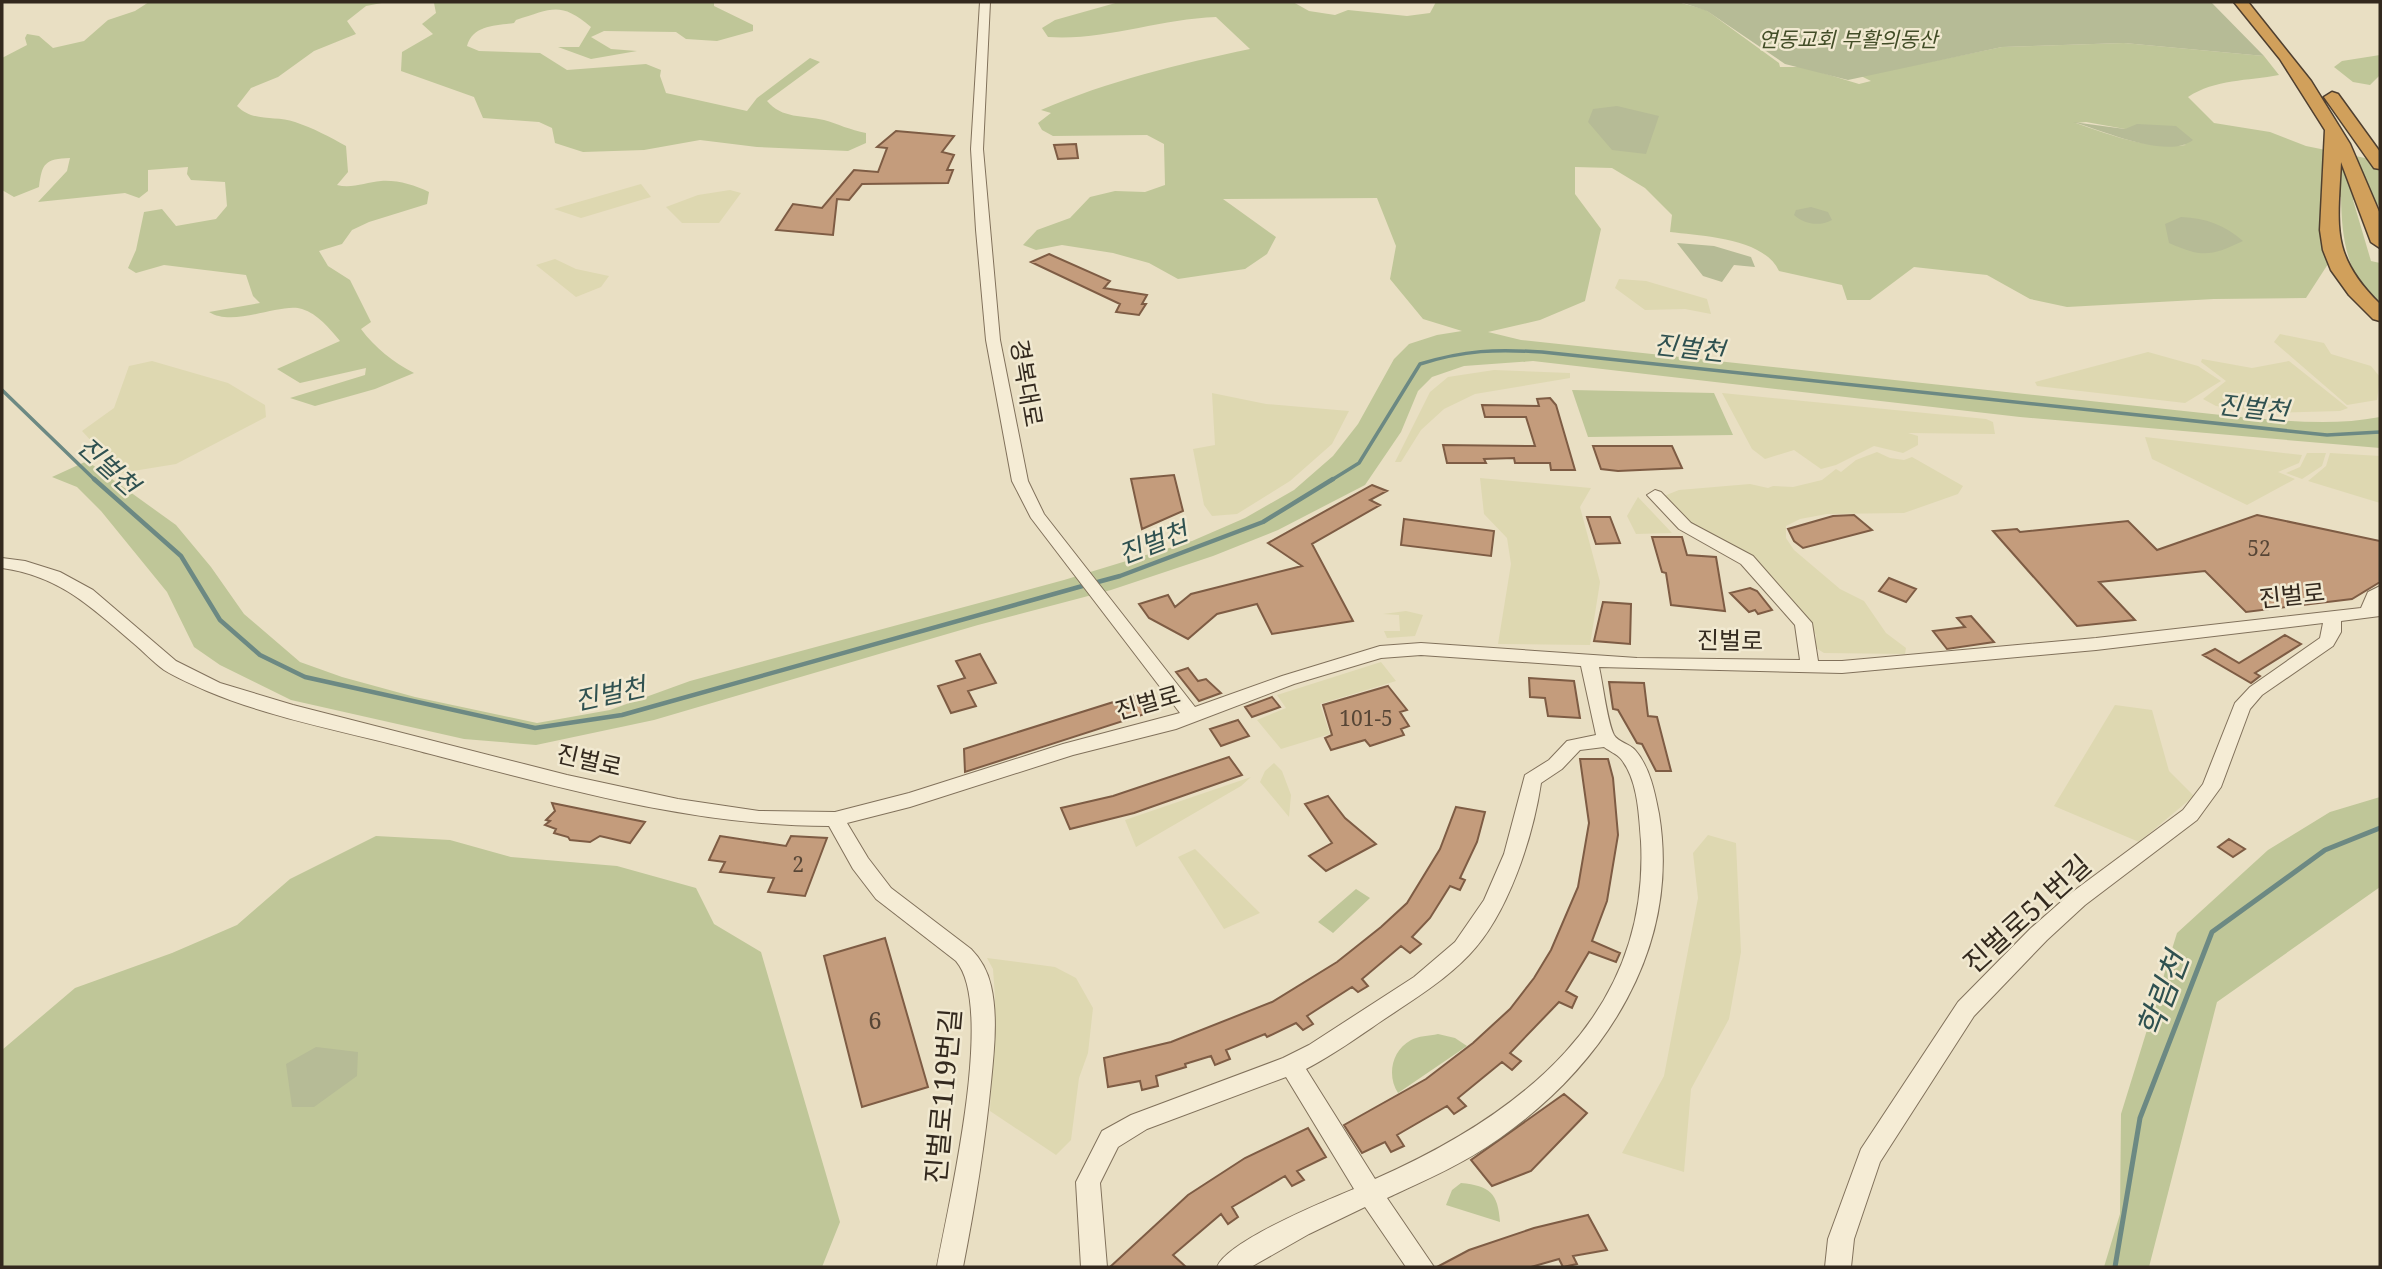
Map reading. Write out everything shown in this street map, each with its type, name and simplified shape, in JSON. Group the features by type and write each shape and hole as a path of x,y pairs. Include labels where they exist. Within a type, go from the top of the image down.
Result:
{"highway":[{"path":"2241,2 2278,45 2331,123 2354,170 2380,242"},
{"path":"2249,2 2292,46 2380,164"},
{"path":"2331,123 2333,151 2328,214 2329,249 2346,281 2380,314"},
{"path":"2351,124 2380,195"}],"street":[{"name":"경복대로","path":"985,2 977,175 993,340 1020,481 1037,515 1192,716"},
{"path":"1655,495 1685,526 1747,560 1776,592 1803,623 1810,667"},
{"name":"진벌로","path":"2,563 25,566 54,576 87,594 170,665 215,687 277,707 477,760 678,806 759,818 835,819 1192,716 1288,680 1380,652 1421,649 1589,661 1810,667 1919,662 2369,613"},
{"path":"2369,613 2374,596 2380,591"},
{"name":"진벌로51번길","path":"1838,1267 1841,1239 1870,1157 1966,1009 2078,898 2190,815 2211,788 2242,707 2256,691 2328,642 2332,632 2332,616"},
{"path":"1589,661 1606,738"},
{"path":"1094,1267 1088,1182 1110,1139 1139,1122 1291,1065 1380,1013 1422,983 1464,948 1493,904 1514,854 1527,811 1532,780 1558,763 1567,749 1578,743 1606,738 1622,747 1634,760 1640,773 1650,819 1650,905 1639,949 1616,998 1583,1047 1548,1085 1507,1118 1425,1169 1369,1192 1230,1267"},
{"name":"진벌로119번길","path":"835,819 868,875 883,892 959,951 973,965 981,983 978,1097 965,1197 950,1267"},
{"path":"1291,1065 1369,1192 1422,1267"}],"shaded area":[{"path":"641,184 651,197 581,218 554,209"},
{"path":"730,190 741,193 719,223 682,223 666,207 698,195"},
{"path":"555,259 576,269 609,276 601,287 576,297 536,265"},
{"path":"1619,279 1646,281 1707,299 1711,314 1685,309 1645,310 1615,288"},
{"path":"2280,334 2324,343 2331,354 2371,366 2380,377 2377,400 2347,405 2274,342"},
{"path":"2148,352 2198,366 2221,381 2185,403 2037,386 2035,382"},
{"path":"2202,359 2252,368 2289,361 2348,408 2340,411 2270,413 2216,406 2203,399 2226,381 2201,362"},
{"path":"152,361 228,383 265,405 266,417 176,464 121,473 82,431 114,408 129,366"},
{"path":"1494,370 1570,373 1570,378 1475,394 1444,409 1421,430 1401,462 1395,462 1430,392 1448,377"},
{"path":"1212,393 1266,404 1349,411 1332,444 1290,481 1237,514 1212,516 1204,505 1193,449 1215,445"},
{"path":"1722,393 1986,419 1993,422 1995,434 1908,433 1918,436 1918,445 1903,453 1874,446 1836,465 1821,469 1794,450 1765,459 1752,449"},
{"path":"2145,437 2302,455 2299,463 2278,472 2295,479 2247,505 2152,459"},
{"path":"1877,452 1904,460 1912,457 1963,486 1958,494 1904,513 1827,514 1800,519 1786,526 1786,538 1794,550 1840,589 1864,601 1886,633 1906,648 1905,654 1824,653 1816,648 1816,635 1799,609 1761,565 1690,525 1664,496 1679,490 1750,484 1768,488 1793,487 1822,480 1836,469 1841,472 1856,460"},
{"path":"2307,453 2326,453 2322,466 2302,479 2286,473 2300,467"},
{"path":"2330,453 2380,456 2380,503 2308,481 2326,466"},
{"path":"1480,478 1591,488 1580,507 1600,582 1590,645 1498,644 1511,564 1507,538 1484,514"},
{"path":"1638,497 1672,533 1636,534 1627,516"},
{"path":"1406,611 1423,615 1415,636 1387,638 1384,631 1400,631 1399,615 1383,614"},
{"path":"1381,662 1396,681 1320,704 1330,734 1281,749 1257,720 1286,708 1277,695"},
{"path":"2115,705 2152,710 2169,771 2194,796 2139,842 2054,806"},
{"path":"1274,763 1282,771 1291,795 1289,817 1260,782 1265,771"},
{"path":"1251,777 1241,786 1136,847 1125,820"},
{"path":"1708,835 1736,843 1741,952 1729,1019 1691,1089 1684,1172 1622,1153 1664,1076 1698,898 1693,853"},
{"path":"1195,849 1260,913 1224,929 1178,857"},
{"path":"987,958 1055,967 1076,978 1093,1008 1088,1053 1079,1078 1071,1140 1056,1155 990,1111 995,997 993,969"}],"green space":[{"path":"149,2 387,2 366,6 347,21 356,34 314,51 278,77 251,88 237,106 250,115 302,124 346,146 348,172 337,185 394,181 429,192 427,204 369,222 352,230 342,244 319,251 328,266 350,280 371,322 361,329 385,354 414,373 375,389 315,406 290,398 365,375 366,368 300,383 277,369 340,341 313,314 293,308 244,316 219,316 209,312 260,303 253,296 246,275 164,265 136,273 128,268 136,250 144,212 162,209 176,226 216,219 227,206 225,182 191,180 187,174 188,167 148,170 148,191 139,198 125,193 38,202 67,171 70,158 46,164 39,187 14,197 2,190 2,58 27,45 27,34 39,36 53,48 84,41 108,20 135,11"},
{"path":"429,2 714,2 714,6 753,25 753,31 717,41 686,39 676,32 604,31 591,37 611,49 637,51 591,59 558,47 579,47 591,27 571,13 555,10 516,20 514,23 479,30 467,46 479,51 540,53 567,70 646,64 661,70 660,76 666,93 747,111 757,98 810,58 820,62 767,101 786,114 824,120 866,133 866,143 848,151 757,147 700,140 644,150 583,152 555,143 552,128 539,122 483,118 474,97 401,71 402,52 433,34 422,24 436,13 434,3"},
{"path":"1119,2 1293,2 1309,11 1335,15 1348,10 1407,16 1430,13 1436,2 1678,2 1706,10 1779,63 1780,67 1803,67 1859,84 1871,81 1861,76 2002,47 2124,43 2264,56 2279,75 2220,84 2188,97 2214,123 2270,132 2306,146 2380,161 2380,205 2353,200 2371,261 2380,263 2380,308 2353,270 2345,243 2341,197 2333,195 2323,232 2328,264 2306,298 2214,299 2067,307 2030,299 1987,275 1914,267 1870,300 1847,300 1842,285 1779,271 1771,260 1746,245 1715,237 1670,232 1672,215 1645,188 1612,168 1575,167 1575,194 1601,229 1585,301 1540,320 1488,332 1521,340 2240,417 2328,422 2380,417 2380,448 2020,417 1533,361 1464,366 1432,377 1418,391 1401,432 1365,485 1278,530 1213,556 1111,590 978,625 654,720 536,745 464,739 291,700 220,665 194,647 167,592 101,511 77,487 52,477 87,461 176,525 211,567 244,614 300,662 342,677 415,697 537,723 610,710 690,681 1064,580 1192,541 1245,518 1294,490 1333,456 1358,424 1394,359 1409,344 1462,331 1423,319 1390,279 1396,246 1377,198 1223,199 1276,237 1267,254 1245,269 1178,279 1149,263 1113,253 1062,245 1036,250 1023,245 1037,230 1070,218 1090,197 1115,191 1145,192 1165,185 1164,144 1147,135 1053,136 1042,130 1038,123 1051,113 1041,110 1144,74 1250,49 1216,17 1090,36 1048,37 1042,28 1055,20","holes":["2086,122 2186,145 2144,143 2116,137 2076,123"]},
{"name":"연동교회 부활의동산","path":"1680,2 2211,2 2264,56 2124,43 2002,47 1848,80 1785,64 1707,11"},
{"path":"2380,55 2380,75 2370,85 2353,82 2334,67 2342,61"},
{"path":"1617,106 1659,116 1646,154 1612,150 1588,122 1593,109"},
{"path":"2073,122 2125,129 2137,124 2176,126 2193,140 2167,147 2151,145"},
{"path":"1811,207 1828,212 1832,220 1812,224 1794,215 1796,210"},
{"path":"2181,217 2215,223 2243,241 2223,250 2207,253 2181,248 2169,243 2165,224"},
{"path":"1677,243 1714,246 1751,257 1755,267 1734,265 1722,282 1703,276"},
{"path":"1572,390 1714,393 1733,435 1588,437"},
{"path":"2380,797 2380,887 2217,1002 2149,1267 2104,1267 2120,1214 2121,1114 2177,933 2268,850 2330,812"},
{"path":"376,836 450,840 511,857 617,866 696,888 714,924 761,952 840,1222 822,1267 2,1267 2,1050 75,988 172,953 237,925 290,879"},
{"path":"1356,889 1370,898 1333,933 1318,922"},
{"path":"1438,1034 1455,1038 1467,1046 1398,1093 1392,1072 1399,1051 1414,1039"},
{"path":"316,1047 358,1052 357,1076 314,1107 292,1107 286,1064"},
{"path":"1461,1183 1479,1186 1491,1193 1497,1204 1500,1222 1446,1205 1452,1190"}],"building":[{"path":"896,131 954,136 942,152 954,155 947,170 953,170 948,183 862,184 849,200 837,199 833,235 776,230 793,204 822,208 854,170 878,172 887,148 877,147"},
{"path":"1076,144 1078,158 1058,159 1054,145"},
{"path":"1049,254 1110,281 1104,288 1147,295 1142,304 1146,304 1139,315 1116,312 1120,304 1031,262"},
{"path":"1550,398 1556,405 1575,470 1551,470 1550,463 1515,463 1514,458 1484,459 1486,463 1447,463 1443,445 1535,446 1526,417 1485,417 1482,405 1539,406 1537,399"},
{"path":"1593,446 1672,446 1682,468 1618,471 1601,469"},
{"path":"1174,475 1183,511 1142,529 1131,479"},
{"path":"1372,485 1387,491 1370,500 1380,505 1312,544 1353,621 1272,634 1257,604 1217,614 1188,639 1149,618 1139,604 1168,595 1175,607 1191,594 1302,566 1268,543"},
{"path":"1854,515 1872,530 1803,548 1794,541 1788,529 1833,516"},
{"path":"2257,515 2380,541 2380,582 2352,599 2246,612 2205,571 2099,582 2135,620 2077,626 1993,531 2017,529 2020,532 2128,521 2157,550"},
{"path":"1587,517 1610,517 1620,543 1596,544"},
{"path":"1404,519 1494,531 1491,556 1401,545"},
{"path":"1652,537 1682,537 1687,555 1716,557 1725,611 1671,605 1666,573 1662,572"},
{"path":"1889,578 1916,589 1906,602 1879,591"},
{"path":"1750,588 1757,591 1772,610 1758,614 1755,610 1749,612 1730,593"},
{"path":"1603,602 1631,604 1630,644 1594,641"},
{"path":"1971,616 1994,642 1947,649 1933,631 1965,627 1957,618"},
{"path":"2285,635 2301,644 2255,673 2260,676 2251,683 2203,655 2215,649 2239,663"},
{"path":"980,654 996,683 968,691 976,706 951,713 938,686 965,678 956,661"},
{"path":"1188,668 1198,681 1206,679 1221,693 1199,701 1176,672"},
{"path":"1529,678 1574,681 1580,718 1548,716 1545,698 1530,697"},
{"path":"1609,682 1644,683 1648,716 1657,717 1671,771 1656,771 1642,744 1637,743 1618,710 1613,709"},
{"path":"1388,686 1407,710 1400,712 1409,726 1401,729 1404,735 1370,746 1365,740 1331,750 1325,738 1332,735 1323,705"},
{"path":"1139,694 1151,712 965,772 964,749"},
{"path":"1272,697 1280,707 1252,717 1245,707"},
{"path":"1238,720 1249,736 1221,746 1210,729"},
{"path":"1229,757 1242,775 1134,813 1070,829 1061,808 1113,796"},
{"path":"1580,759 1608,759 1613,778 1618,835 1607,901 1592,941 1620,953 1616,962 1589,952 1566,991 1577,997 1572,1008 1559,1002 1510,1053 1521,1061 1512,1070 1502,1062 1458,1098 1466,1106 1454,1114 1447,1106 1397,1135 1404,1146 1391,1152 1385,1142 1362,1153 1344,1125 1426,1079 1473,1043 1510,1009 1551,950 1578,887 1589,823"},
{"path":"1328,796 1345,818 1376,844 1326,871 1309,856 1332,843 1305,804"},
{"path":"552,803 645,822 630,843 600,836 590,842 570,840 554,833 556,829 545,825 555,811"},
{"path":"1456,807 1485,812 1477,842 1460,878 1465,880 1460,890 1450,886 1430,918 1412,937 1421,944 1410,953 1401,946 1362,979 1368,986 1358,992 1352,987 1307,1016 1313,1024 1303,1030 1296,1023 1267,1037 1265,1034 1226,1050 1230,1059 1215,1065 1211,1056 1185,1064 1186,1067 1156,1076 1158,1086 1142,1090 1140,1081 1108,1087 1104,1058 1171,1042 1272,1002 1337,962 1381,927 1407,903 1440,849"},
{"path":"720,836 786,846 791,836 827,838 805,896 768,892 774,878 720,872 725,862 709,860"},
{"path":"2229,839 2245,849 2233,857 2218,847"},
{"path":"885,938 928,1087 862,1107 824,956"},
{"path":"1564,1094 1587,1113 1531,1171 1492,1186 1471,1160"},
{"path":"1308,1128 1326,1157 1297,1171 1304,1180 1292,1186 1285,1176 1232,1207 1238,1217 1228,1224 1221,1214 1173,1255 1186,1267 1110,1267 1188,1195 1245,1158"},
{"path":"1588,1215 1607,1250 1573,1256 1577,1264 1563,1267 1559,1259 1531,1267 1437,1267 1469,1250 1534,1228"}],"waterway":[{"name":"진벌천","path":"1330,481 1359,463 1420,364 1466,353 1495,351 1542,352 2327,435 2380,432"},
{"name":"진벌천","path":"2,390 96,481"},
{"name":"진벌천","path":"94,479 181,556 220,620 260,655 305,677 535,728 622,715 1086,585"},
{"name":"진벌천","path":"1094,583 1120,576 1263,522 1333,479"},
{"name":"학림천","path":"2115,1267 2140,1118 2212,932 2325,850 2380,828"}]}
